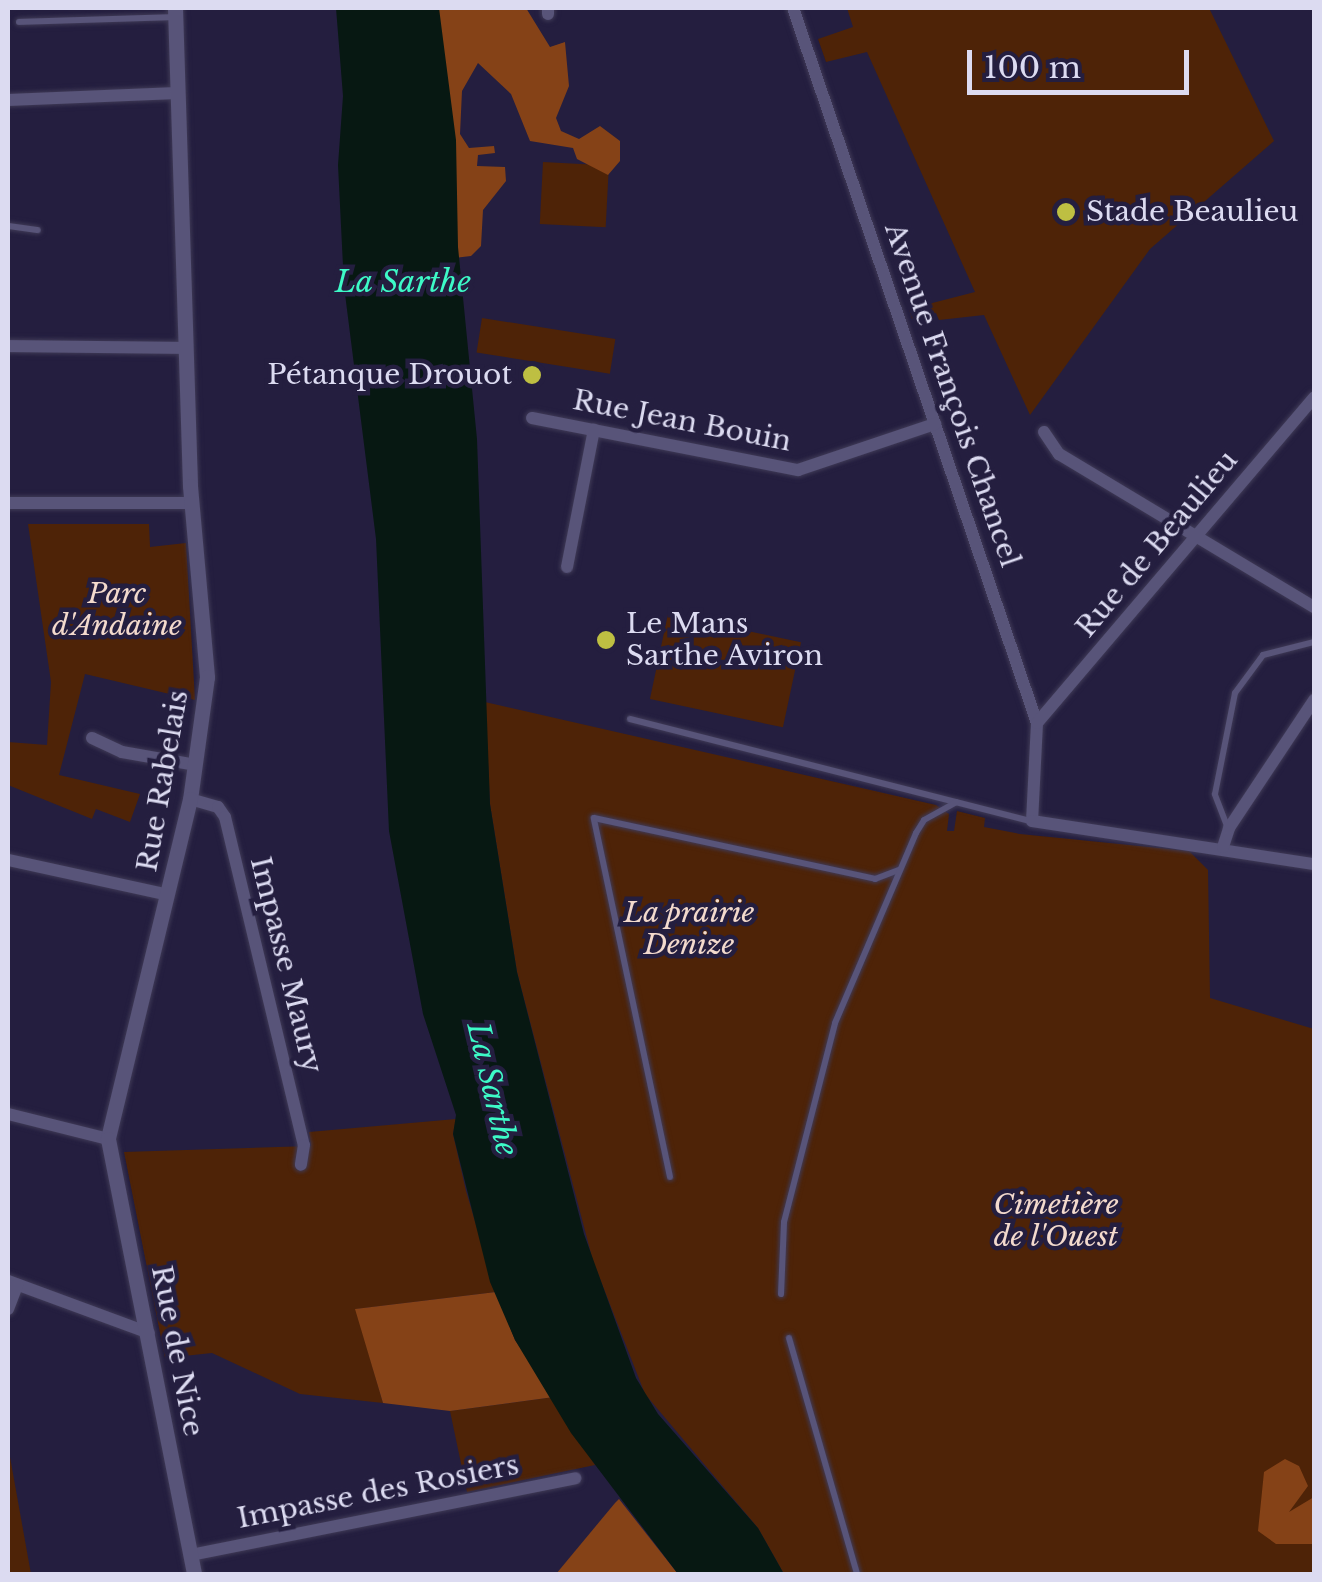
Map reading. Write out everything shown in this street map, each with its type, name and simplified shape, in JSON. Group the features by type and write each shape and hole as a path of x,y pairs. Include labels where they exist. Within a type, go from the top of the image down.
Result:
{"street":[{"name":"Avenue François Chancel","path":"794,8 1037,723 1032,822"},
{"name":"Rue Rabelais","path":"108,1138 190,800 207,677 192,503 175,12"},
{"path":"8,100 177,94"},
{"path":"8,346 188,348"},
{"name":"Rue de Beaulieu","path":"1037,723 1314,398"},
{"name":"Rue Jean Bouin","path":"532,418 798,470 936,424"},
{"path":"567,567 594,430"},
{"path":"1044,432 1059,454 1314,607"},
{"path":"8,504 192,503"},
{"path":"1223,847 1228,828 1314,700"},
{"path":"92,738 122,752 196,765"},
{"name":"Impasse Maury","path":"190,800 218,807 225,817 304,1145 300,1165"},
{"path":"1032,822 1223,847 1314,864"},
{"path":"8,860 168,895"},
{"path":"8,1114 108,1138"},
{"name":"Rue de Nice","path":"108,1138 194,1574"},
{"path":"8,1310 12,1283 149,1332"},
{"name":"Impasse des Rosiers","path":"191,1555 574,1478"}],"lane":[{"path":"19,22 175,12"},
{"path":"8,226 38,230"},
{"path":"1228,828 1214,794 1234,693 1263,655 1314,642"},
{"path":"630,719 1032,822"},
{"path":"781,1294 781,1234 810,1105 835,1023 924,820 956,802"},
{"path":"670,1177 594,818 875,879 899,870"},
{"path":"789,1338 857,1574"}],"green space":[{"name":"Stade Beaulieu","path":"847,8 1209,8 1274,141 1150,249 1030,415 984,315 939,320 936,313 912,319 909,309 975,292 867,52 826,62 818,39 853,27"},
{"path":"543,162 609,165 606,227 540,224"},
{"path":"482,318 615,339 610,374 477,353"},
{"name":"Parc d'Andaine","path":"28,524 149,524 150,547 186,543 195,700 85,674 59,775 140,794 130,822 96,809 92,819 8,785 8,742 47,745 51,682"},
{"path":"668,614 801,642 783,727 650,699"},
{"name":"Cimetière de l'Ouest","path":"485,702 936,805 949,814 947,831 954,831 957,811 985,818 984,827 1020,834 1189,851 1208,870 1210,998 1314,1029 1314,1574 784,1574 758,1528 645,1394 593,1261 517,972 490,804"},
{"path":"456,1119 453,1134 466,1191 496,1292 356,1309 383,1403 300,1394 212,1353 165,1358 124,1152 311,1146 309,1132"},
{"path":"554,1397 595,1465 467,1492 450,1411"},
{"path":"10,1457 31,1574 8,1574"}],"shaded area":[{"path":"427,8 526,8 550,47 565,42 569,86 556,118 561,131 579,139 600,126 620,141 620,161 608,175 577,159 573,148 530,141 511,94 478,63 462,91 460,134 469,148 494,146 495,153 478,155 477,166 505,167 506,181 483,210 481,246 471,256 454,258"},
{"path":"496,1292 515,1340 554,1397 450,1411 383,1403 355,1309"},
{"path":"1285,1459 1299,1466 1308,1486 1289,1512 1314,1497 1314,1544 1276,1544 1258,1531 1264,1472"},
{"path":"619,1499 678,1574 556,1574 615,1503"}],"water":[{"name":"La Sarthe","path":"336,8 439,8 456,140 458,247 477,439 490,804 517,972 584,1234 636,1378 658,1414 758,1528 784,1574 678,1574 571,1433 515,1340 490,1282 453,1134 456,1115 423,1014 389,831 376,539 344,286 338,165 343,96"}],"place":[{"name":"Stade Beaulieu","path":"1066,212"},
{"name":"Pétanque Drouot","path":"532,375"},
{"name":"Le Mans Sarthe Aviron","path":"606,640"}],"park label":[{"name":"La prairie Denize","path":"689,929"}]}
